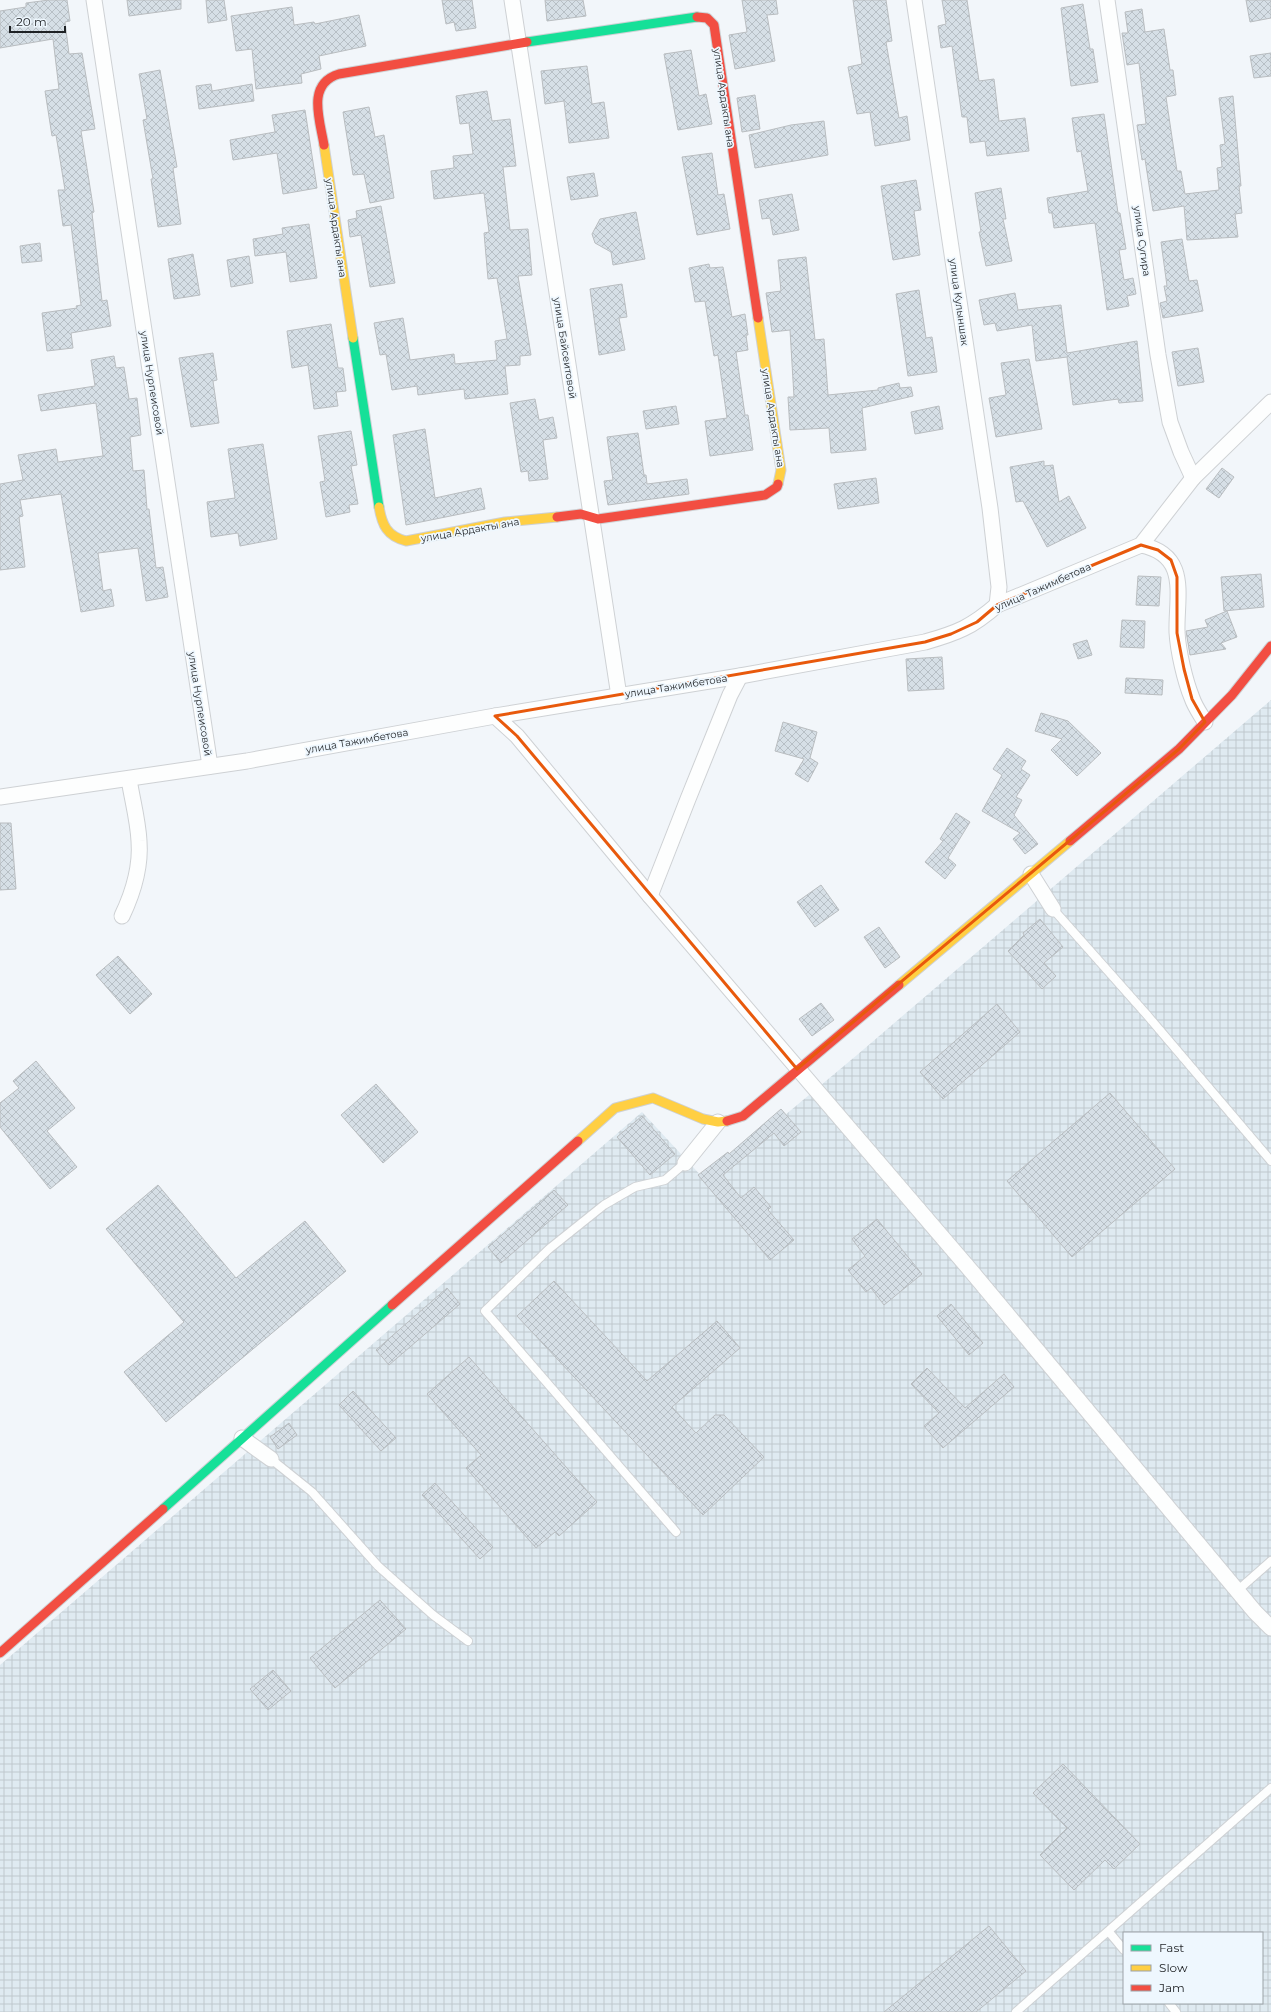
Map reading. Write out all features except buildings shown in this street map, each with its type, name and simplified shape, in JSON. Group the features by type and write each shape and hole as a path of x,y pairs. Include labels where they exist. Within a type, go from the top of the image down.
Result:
{"street":[{"name":"улица Нурпеисовой","path":"94,0 210,766"},
{"name":"улица Байсеитовой","path":"512,0 520,43 619,696"},
{"name":"улица Кулыншак","path":"914,0 990,508 999,587 997,605"},
{"name":"улица Сугира","path":"1107,0 1158,355 1170,422 1181,452 1193,478"},
{"name":"улица Ардакты ана","path":"697,17 707,18 711,20 714,25 781,470 778,487 765,495 598,519 581,514 505,522 406,541 397,539 388,534 380,521 351,333 318,98 319,89 331,76 338,74 520,43 697,17"},
{"name":"улица Тажимбетова","path":"0,797 210,766 495,716 740,676 925,642 951,634 977,622 997,605 1141,545 1193,478 1271,402"},
{"path":"1141,545 1158,550 1171,560 1177,577 1180,604 1177,633 1183,662 1192,699 1205,722"},
{"path":"0,1653 615,1108 653,1098 661,1100 685,1113 718,1122 733,1120 743,1116 1179,749 1232,695 1271,646"},
{"path":"650,896 708,751 740,676"},
{"path":"495,716 517,736 797,1070 972,1272 1271,1628"},
{"path":"122,916 131,898 138,872 140,841 129,779"},
{"path":"1031,874 1053,909"},
{"path":"685,1163 718,1122"},
{"path":"242,1438 271,1459"}],"lane":[{"path":"1053,909 1147,1015 1271,1161"},
{"path":"676,1532 485,1311 549,1249 604,1206 635,1187 665,1180 685,1163"},
{"path":"271,1459 312,1492 378,1566 433,1615 468,1641"},
{"path":"1238,1590 1271,1561"},
{"path":"1016,2012 1271,1788"},
{"path":"1108,1932 1123,1949"},
{"path":"1169,2004 1176,2012"}],"highlighted area":[{"path":"1141,545 1158,550 1171,560 1177,577 1177,633 1192,699 1205,722 1179,749 797,1069 517,736 495,716 925,642 951,634 977,622 997,605"}],"shaded area":[{"path":"1271,700 1271,2012 0,2012 0,1665 642,1112 706,1181 857,1055"}],"traffic: fast":[{"path":"527,42 697,17"},
{"path":"353,338 379,507"},
{"path":"163,1509 392,1305"}],"traffic: slow":[{"path":"324,145 353,338"},
{"path":"758,318 781,470 778,484"},
{"path":"379,507 386,529 394,536 406,541 505,522 557,517"},
{"path":"899,985 1070,841"},
{"path":"578,1141 615,1108 653,1098 703,1119 718,1122 727,1121"}],"traffic: jam":[{"path":"697,17 707,18 714,25 758,318"},
{"path":"324,145 318,114 318,104 322,86 329,79 339,74 527,42"},
{"path":"557,517 581,514 598,519 765,495 777,487 778,484"},
{"path":"1070,841 1179,749 1232,695 1271,646"},
{"path":"727,1121 743,1116 899,985"},
{"path":"392,1305 578,1141"},
{"path":"0,1653 163,1509"}]}
